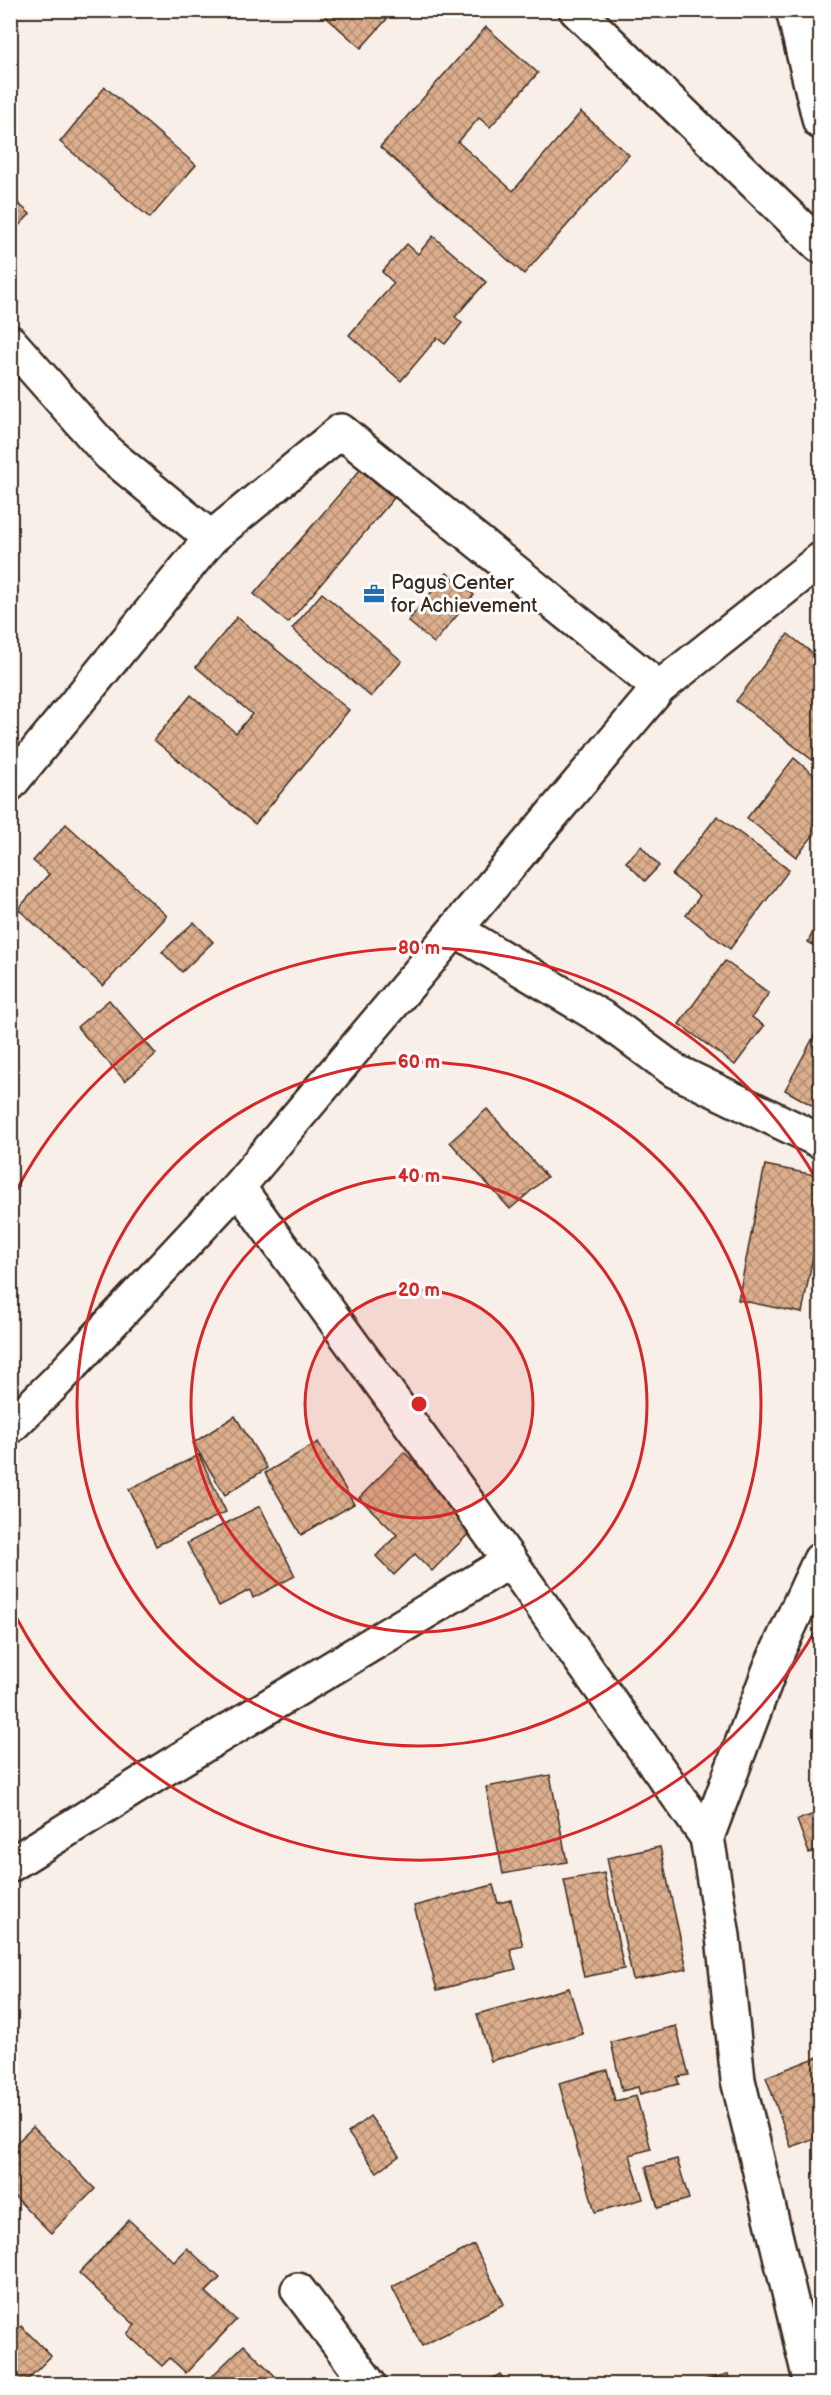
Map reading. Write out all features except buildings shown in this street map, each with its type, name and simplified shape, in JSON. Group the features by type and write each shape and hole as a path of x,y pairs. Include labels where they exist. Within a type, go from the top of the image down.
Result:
{"street":[{"path":"576,10 820,246"},
{"path":"793,10 820,122"},
{"path":"10,342 109,454 211,538"},
{"path":"10,784 211,538 340,430 659,688"},
{"path":"10,1427 57,1381 238,1187 659,688 820,560"},
{"path":"456,930 606,1020 675,1071 820,1141"},
{"path":"238,1187 707,1837 723,1936 738,2079 811,2385"},
{"path":"707,1837 771,1666 820,1560"},
{"path":"10,1865 171,1765 510,1561"},
{"path":"298,2290 369,2385"}],"place":[{"name":"Pagus Center for Achievement","path":"374,594"}]}
